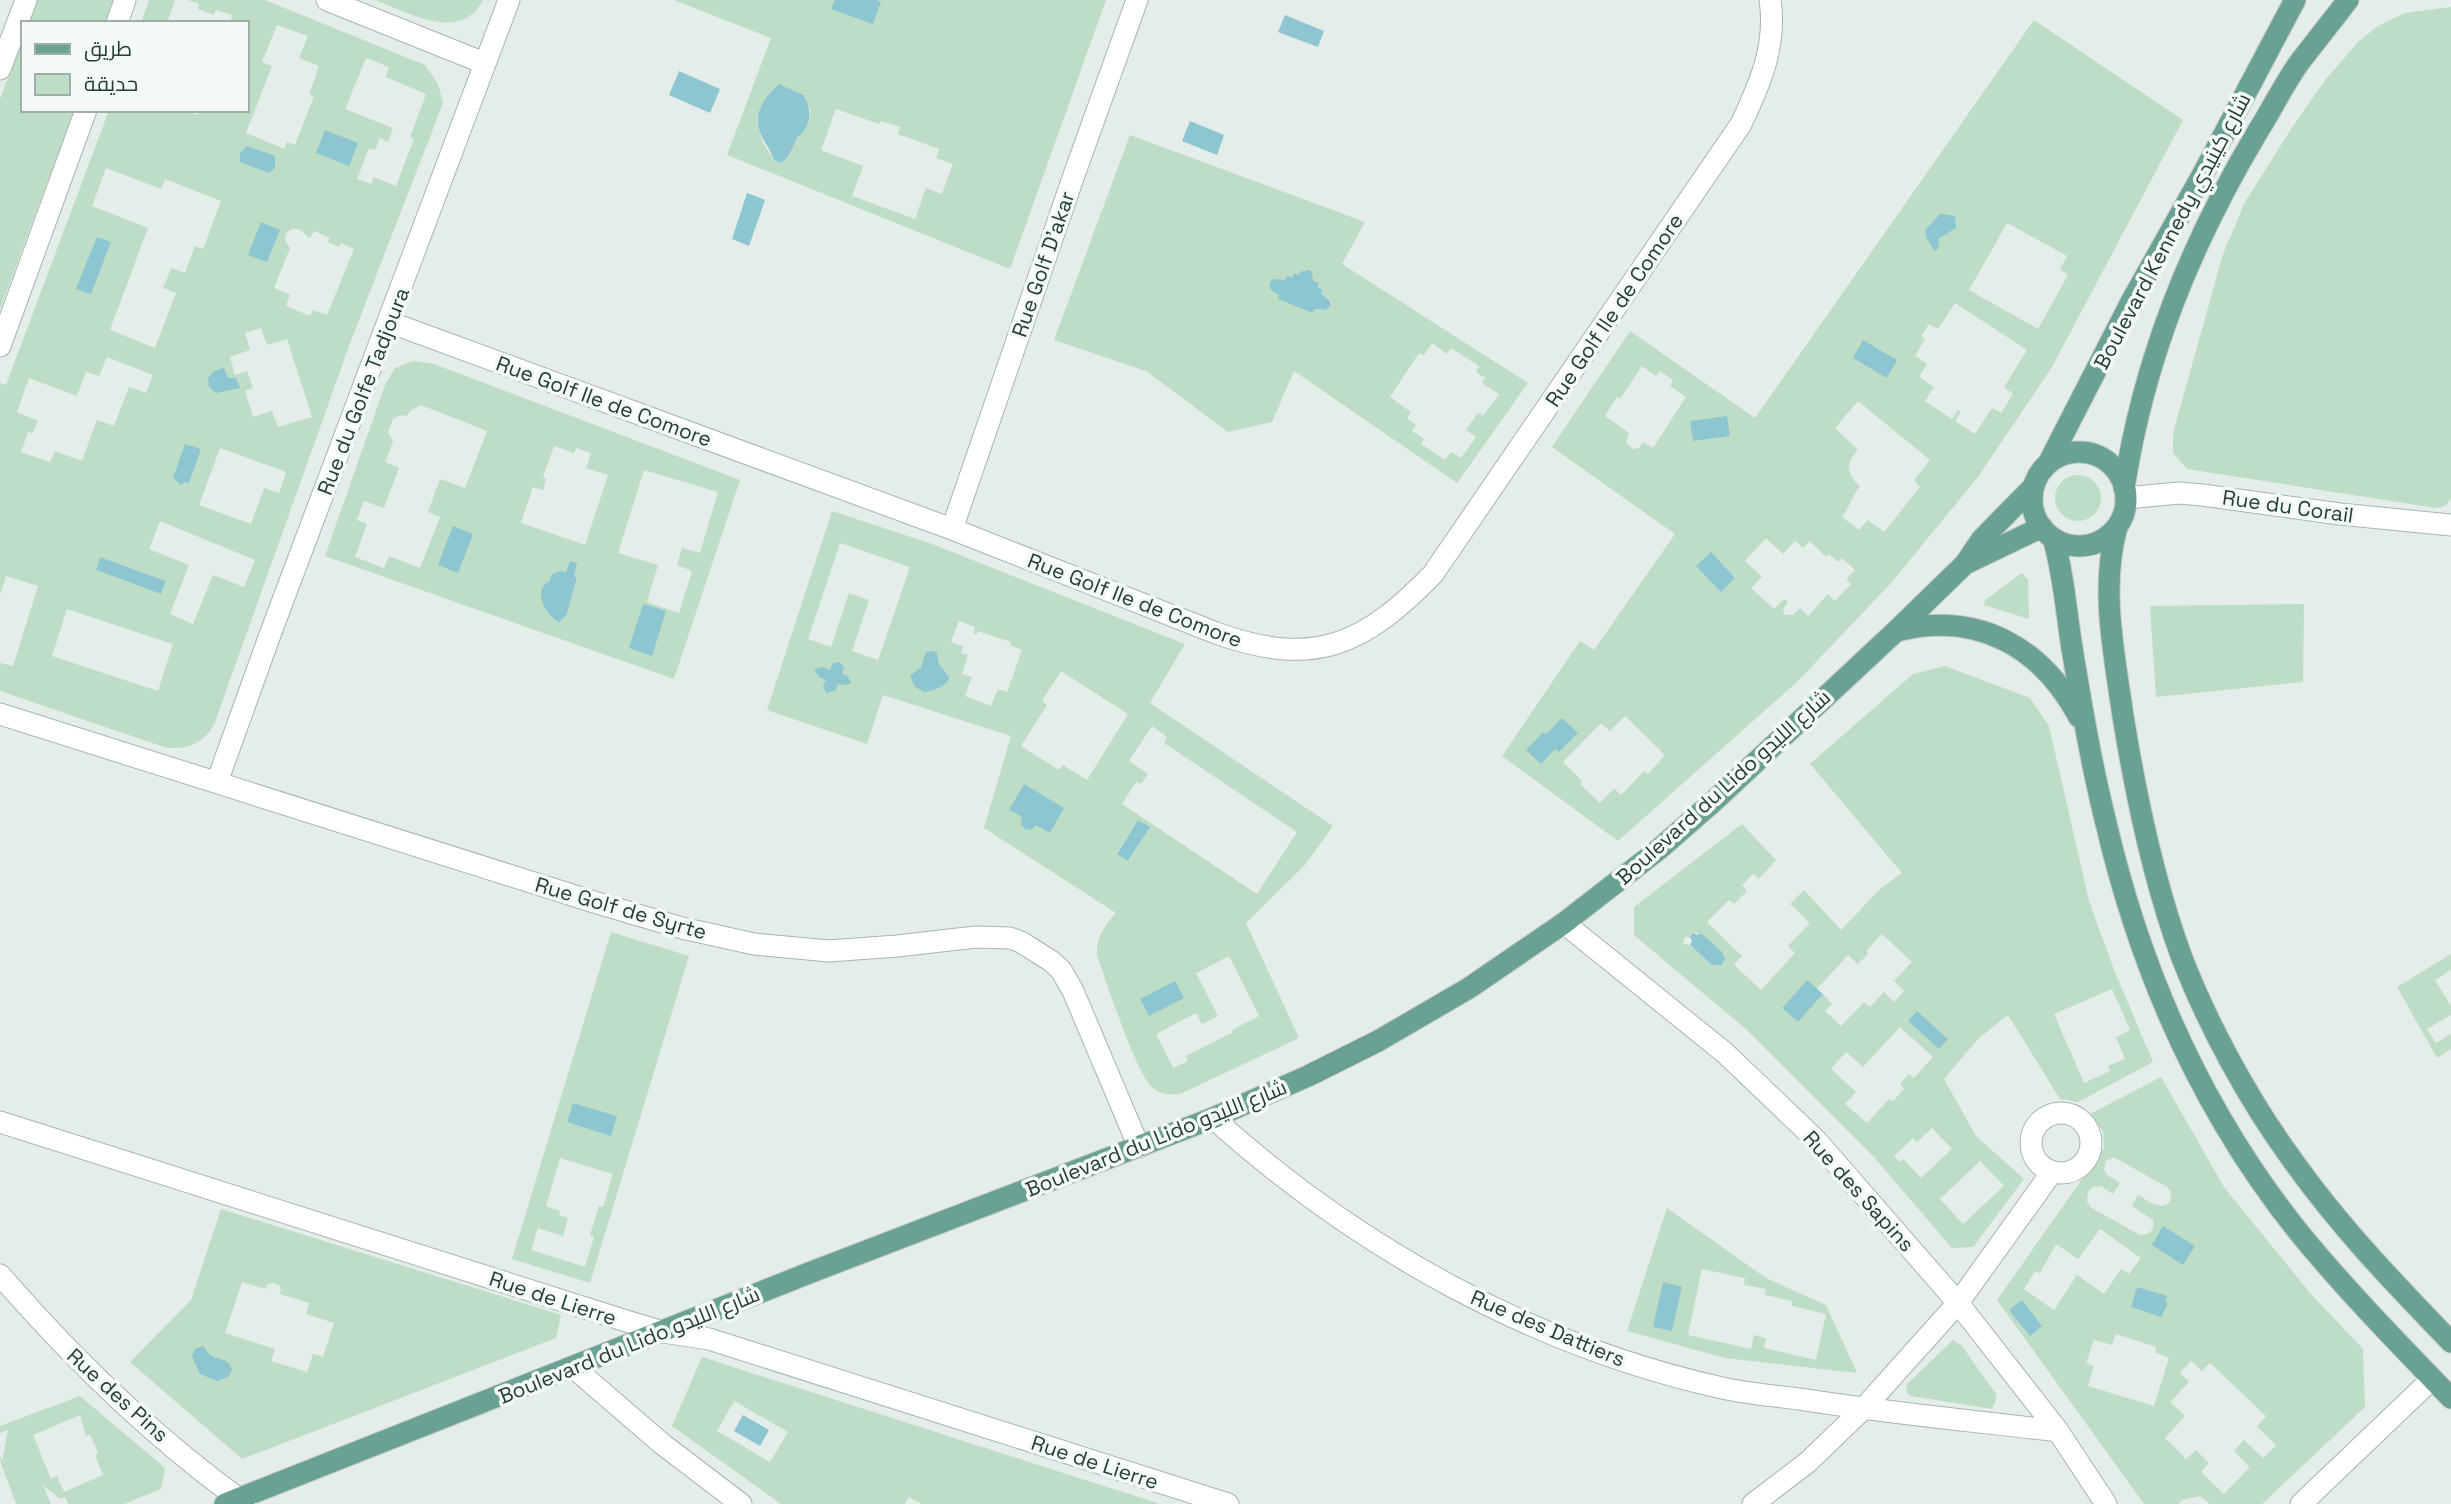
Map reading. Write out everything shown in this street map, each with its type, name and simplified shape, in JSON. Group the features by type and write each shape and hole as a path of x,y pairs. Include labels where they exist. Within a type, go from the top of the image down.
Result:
{"main road":[{"name":"Boulevard Kennedy شارع كينيدي","path":"2049,462 2131,302 2204,172 2295,0"},
{"name":"Boulevard Kennedy شارع كينيدي","path":"2125,493 2132,443 2151,367 2188,263 2238,165 2298,65 2348,0"},
{"path":"2451,1342 2380,1269 2289,1156 2256,1105 2227,1052 2183,959 2153,864 2129,750 2117,675 2107,577 2117,527 2123,513 2125,493 2113,467 2094,454 2070,453 2049,462 2034,486 2033,508 2048,533 2085,728 2116,866 2144,956 2174,1030 2250,1164 2302,1235 2350,1292 2451,1398"},
{"name":"Boulevard du Lido شارع الليدو","path":"237,1502 573,1367 1213,1118 1308,1076 1378,1041 1469,988 1564,923 1686,825 1965,564 1982,539 2034,486"},
{"path":"2048,533 2075,546 2093,544 2117,527"},
{"name":"Boulevard du Lido شارع الليدو","path":"1965,564 2048,533"},
{"path":"1895,632 1915,627 1944,625 1980,631 2002,639 2041,665 2065,694 2085,728"}],"street":[{"path":"0,69 26,0"},
{"path":"118,21 125,0"},
{"path":"327,0 484,63"},
{"name":"Rue du Golfe Tadjoura","path":"217,782 509,0"},
{"name":"Rue Golf D'akar","path":"952,529 1074,174 1138,0"},
{"name":"Rue Golf Ile de Comore","path":"389,322 952,529 1216,634 1256,645 1305,650 1324,647 1356,637 1375,626 1433,574 1741,124 1768,61 1771,37 1770,0"},
{"path":"0,346 85,112"},
{"name":"Rue du Corail","path":"2125,493 2202,495 2340,514 2451,525"},
{"name":"Rue Golf de Syrte","path":"0,715 682,928 754,944 829,951 976,937 999,936 1021,942 1051,961 1061,971 1073,991 1139,1147"},
{"name":"Rue des Sapins","path":"1564,923 1725,1053 1774,1098 1855,1183 1958,1303 2058,1430 2106,1504"},
{"name":"Rue des Dattiers","path":"1213,1118 1275,1172 1367,1237 1453,1287 1608,1357 1724,1388 1863,1409 2058,1430"},
{"name":"Rue de Lierre","path":"0,1122 663,1332 709,1339 1228,1504"},
{"path":"1753,1504 1808,1462 1863,1409 1958,1303 2052,1172"},
{"name":"Rue des Pins","path":"0,1275 65,1348 237,1502"},
{"path":"573,1367 661,1443 741,1504"},
{"path":"2301,1504 2432,1379"}],"green space":[{"path":"37,0 115,0 108,21 30,21"},
{"path":"149,0 175,0 168,21 142,21"},
{"path":"188,0 265,0 425,65 438,84 443,103 349,346 214,725 205,737 194,744 182,748 167,748 0,691 0,663 13,666 38,586 6,576 0,595 0,383 6,385 108,112 190,112 198,115 200,112 248,112 248,21 230,21 232,15 216,10 214,15 198,9 199,4","holes":["277,25 308,36 299,58 319,66 309,94 314,96 295,145 287,142 284,149 246,133 272,66 262,62","366,58 389,67 386,77 426,94 410,137 414,139 396,186 374,177 371,184 357,179 369,148 375,150 380,138 388,142 393,128 345,109","106,168 161,189 165,179 221,201 203,249 195,246 185,273 171,268 163,288 176,293 155,348 110,330 148,228 92,206","299,229 310,238 314,231 330,238 328,242 339,247 341,243 354,249 327,315 313,310 310,316 286,306 290,295 274,288 290,248 285,240 286,233","261,328 267,345 287,339 312,417 278,427 272,411 253,417 245,391 253,388 247,371 235,375 230,357 250,350 245,333","107,357 153,375 146,393 129,387 114,426 97,420 82,461 55,451 50,462 21,452 28,432 33,433 38,421 17,412 29,378 77,396 86,372 99,376","220,448 286,472 279,493 264,488 251,524 199,505","160,521 255,560 244,587 213,575 193,624 170,614 189,565 149,549","100,557 166,581 161,594 96,570","67,609 173,644 158,691 52,656"]},
{"path":"375,0 483,0 473,13 461,20 448,22 417,17"},
{"path":"674,0 835,0 832,9 880,2 876,0 1106,0 1010,269 727,155 771,38","holes":["776,87 796,94 804,100 810,111 808,122 781,163 774,161 763,143 757,118 762,104","836,109 879,124 881,121 900,127 898,134 939,149 936,158 953,164 942,194 926,188 915,219 852,196 863,166 821,150"]},
{"path":"2451,7 2451,498 2445,506 2436,508 2187,469 2173,453 2173,433 2223,254 2245,202 2326,79 2359,41 2378,26 2405,13"},
{"path":"2034,20 2183,120 2052,367 1978,477 1891,583 1797,682 1618,841 1502,756 1580,641 1594,650 1675,534 1552,447 1630,331 1755,418","holes":["2007,223 2067,256 2060,269 2068,275 2038,329 1969,290","1955,303 2027,350 2004,387 2013,394 2001,413 1992,408 1975,434 1955,421 1961,412 1958,410 1952,419 1925,401 1934,387 1919,377 1927,364 1915,356 1925,339 1921,336 1929,324 1938,329","1642,366 1656,376 1660,371 1673,380 1670,386 1686,397 1653,448 1643,442 1639,448 1633,449 1626,443 1629,433 1605,416 1617,397 1620,399","1858,401 1930,460 1914,480 1920,487 1884,532 1868,520 1859,530 1842,517 1860,486 1852,477 1849,468 1851,459 1858,450 1835,428","1766,538 1783,554 1795,541 1803,548 1810,541 1826,557 1829,554 1838,562 1842,558 1855,570 1846,579 1851,584 1835,601 1828,594 1808,616 1800,608 1793,615 1785,615 1783,609 1788,602 1784,599 1774,609 1751,588 1762,577 1745,561","1625,716 1665,755 1648,774 1644,771 1621,795 1614,788 1600,803 1580,784 1582,781 1563,762 1601,723 1610,731"]},
{"path":"21,44 21,112 73,112 0,309 0,99"},
{"path":"1130,135 1365,222 1342,264 1528,383 1457,483 1294,371 1272,422 1228,432 1146,371 1054,340","holes":["1298,275 1329,299 1331,302 1323,310 1315,309 1312,313 1278,299 1292,278","1432,343 1447,354 1451,348 1479,366 1476,372 1485,378 1482,383 1499,394 1483,416 1478,413 1466,430 1476,437 1461,458 1451,452 1445,460 1421,444 1424,439 1412,431 1416,425 1407,418 1411,412 1390,397 1419,353 1424,355"]},
{"path":"413,361 434,364 740,480 674,679 325,556 385,385 395,368","holes":["421,405 487,431 465,488 440,479 428,512 440,517 420,568 389,556 384,568 355,557 367,524 357,520 364,501 384,508 399,468 385,462 393,441 388,432 393,419 401,415 407,416","554,446 574,453 576,448 591,453 586,468 608,475 585,545 521,523 533,487 543,490 546,479 543,476","644,470 718,492 700,553 682,548 677,565 692,571 679,613 647,602 658,565 618,553","566,573 577,579 564,619 550,581"]},
{"path":"2078,475 2094,482 2101,498 2094,514 2078,521 2062,514 2055,498 2062,482"},
{"path":"832,511 932,544 1185,644 1150,703 1333,826 1305,865 1246,923 1299,1038 1180,1094 1157,1091 1147,1081 1131,1048 1097,956 1102,933 1116,913 984,828 1011,736 883,695 867,744 767,710","holes":["840,543 910,567 878,660 852,651 869,600 849,593 831,647 808,639","959,621 975,627 973,633 978,631 1011,642 1010,645 1022,650 1007,692 998,689 991,706 965,696 972,677 962,674 968,655 961,653 963,646 951,642","1061,671 1128,714 1087,780 1063,765 1059,770 1021,746 1047,705 1042,701","1152,726 1167,737 1164,743 1297,832 1257,894 1122,804 1136,782 1141,784 1148,774 1129,761","1138,820 1149,827 1129,861 1117,853","1229,956 1259,1016 1186,1056 1188,1061 1173,1068 1156,1034 1196,1013 1202,1024 1218,1016 1196,973"]},
{"path":"2022,573 2028,580 2029,619 1984,605 1985,600"},
{"path":"2304,604 2303,682 2156,697 2150,606"},
{"path":"1945,666 2030,698 2049,726 2089,901 2114,970 2153,1062 2078,1102 2060,1099 2008,1015 1979,1038 1944,1079 1976,1136 2024,1179 1973,1247 1952,1248 1873,1156 1747,1030 1634,935 1634,907 1742,824 1776,860 1759,879 1753,874 1742,885 1747,891 1734,904 1729,900 1707,922 1742,956 1734,965 1761,990 1795,953 1788,946 1810,923 1790,904 1804,890 1841,930 1881,888 1902,873 1810,764 1913,674","holes":["1693,933 1701,934 1723,964 1712,965 1690,945 1683,944 1685,937 1690,937","1882,934 1912,962 1894,981 1904,991 1894,1002 1884,992 1870,1007 1864,1002 1841,1026 1825,1011 1832,1004 1823,994 1798,1022 1782,1008 1806,981 1817,989 1848,955 1858,964 1868,954 1866,951","2112,989 2130,1030 2116,1037 2125,1059 2108,1066 2110,1071 2084,1083 2054,1014","1917,1011 1948,1039 1939,1048 1908,1021","1900,1027 1933,1057 1914,1078 1909,1074 1900,1084 1904,1089 1893,1101 1889,1099 1867,1123 1845,1104 1856,1092 1831,1069 1846,1052 1863,1067","1932,1128 1952,1149 1921,1178 1903,1159 1899,1162 1894,1156 1913,1138 1917,1142","1980,1161 2004,1186 1963,1224 1940,1199"]},
{"path":"611,932 689,956 590,1283 512,1259","holes":["560,1158 613,1174 603,1207 599,1206 590,1235 594,1237 585,1267 531,1250 538,1228 563,1236 568,1218 559,1215 560,1211 546,1206"]},
{"path":"2451,954 2451,970 2435,980 2451,1006 2451,1015 2427,1029 2436,1043 2451,1034 2451,1049 2437,1058 2397,987"},
{"path":"2161,1077 2224,1187 2310,1293 2363,1349 2365,1407 2262,1504 2210,1504 2200,1496 2181,1500 2179,1504 2144,1504 1997,1300 2104,1148 2103,1131 2090,1114","holes":["2114,1157 2167,1187 2171,1192 2170,1202 2162,1206 2138,1195 2132,1206 2153,1220 2153,1229 2148,1234 2140,1235 2090,1207 2087,1201 2088,1192 2093,1187 2101,1186 2113,1194 2120,1183 2107,1175 2104,1169 2106,1161","2100,1229 2141,1258 2129,1274 2121,1269 2104,1294 2077,1275 2054,1310 2024,1289 2035,1271 2040,1273 2056,1244 2078,1259","2116,1334 2156,1347 2155,1352 2169,1358 2154,1406 2088,1386 2094,1366 2086,1363 2094,1340 2112,1345","2191,1361 2202,1371 2210,1363 2266,1416 2257,1427 2276,1445 2263,1458 2244,1440 2234,1451 2250,1467 2224,1494 2201,1472 2209,1463 2196,1450 2186,1459 2165,1438 2185,1416 2170,1402 2189,1382 2180,1373"]},
{"path":"1667,1208 1766,1278 1826,1305 1857,1373 1725,1358 1627,1331","holes":["1702,1269 1745,1278 1744,1285 1766,1289 1765,1295 1792,1301 1792,1306 1826,1314 1816,1360 1764,1348 1766,1338 1754,1335 1751,1349 1688,1335"]},
{"path":"221,1209 561,1315 556,1338 242,1459 130,1362 191,1300","holes":["242,1282 266,1289 267,1284 279,1285 280,1294 309,1303 306,1314 334,1323 323,1357 313,1354 307,1372 271,1361 275,1349 225,1333"]},
{"path":"1953,1340 1962,1346 1996,1394 1992,1409 1911,1396 1907,1393 1906,1385"},
{"path":"702,1357 1160,1504 922,1504 909,1497 905,1504 781,1504 672,1426","holes":["734,1401 788,1432 770,1462 717,1431"]},
{"path":"80,1396 165,1468 161,1489 124,1504 68,1504 65,1497 60,1499 43,1485 51,1504 16,1504 0,1461 0,1456 2,1462 8,1430 0,1433 0,1426","holes":["80,1415 86,1436 90,1434 103,1475 64,1492 57,1476 51,1479 33,1435"]}],"water":[{"path":"835,0 881,2 873,24 831,9"},
{"path":"1285,15 1324,31 1318,47 1278,32"},
{"path":"679,71 720,89 710,113 669,95"},
{"path":"779,84 803,95 809,114 806,127 781,163 775,161 762,138 758,121 761,106"},
{"path":"1190,121 1224,135 1217,155 1182,141"},
{"path":"325,130 358,143 349,166 316,153"},
{"path":"247,146 275,156 275,168 269,173 240,162 240,153"},
{"path":"747,193 765,200 749,246 732,239"},
{"path":"1940,214 1955,216 1956,228 1938,239 1939,248 1935,251 1927,239 1926,231"},
{"path":"261,222 280,230 267,262 248,255"},
{"path":"97,237 111,242 91,294 76,289"},
{"path":"1309,270 1312,272 1313,281 1319,283 1317,288 1322,289 1321,293 1330,301 1326,310 1315,309 1312,313 1278,299 1279,295 1270,289 1270,282 1274,279 1285,280 1287,276 1292,278 1294,273 1298,275"},
{"path":"1863,340 1897,360 1887,378 1853,358"},
{"path":"224,368 228,378 236,378 240,388 216,393 209,387 208,378 214,371"},
{"path":"1727,416 1730,436 1693,441 1690,421"},
{"path":"185,444 201,449 189,483 184,482 181,485 173,478"},
{"path":"453,526 473,534 458,573 438,565"},
{"path":"1711,552 1735,578 1721,592 1696,566"},
{"path":"100,557 166,581 161,594 96,570"},
{"path":"570,561 577,563 574,576 577,578 566,616 559,622 545,608 542,590 552,574 566,572"},
{"path":"643,604 666,611 652,656 629,648"},
{"path":"926,652 937,653 939,664 949,677 943,685 924,692 915,687 910,676 921,667"},
{"path":"840,662 844,668 842,674 848,676 851,683 838,684 835,691 826,693 823,686 826,680 819,677 814,669 822,667 830,670 833,663"},
{"path":"1562,718 1578,733 1559,752 1555,749 1541,764 1526,750 1543,732 1546,734"},
{"path":"1024,784 1064,808 1050,833 1036,825 1031,830 1025,829 1021,824 1022,817 1009,810"},
{"path":"1138,820 1150,827 1128,861 1117,854"},
{"path":"1693,933 1701,933 1722,952 1725,959 1722,965 1712,965 1690,945"},
{"path":"1807,980 1823,994 1798,1022 1782,1008"},
{"path":"1175,981 1184,998 1149,1016 1140,999"},
{"path":"1917,1011 1948,1039 1939,1049 1908,1021"},
{"path":"573,1103 617,1116 611,1136 567,1122"},
{"path":"2163,1226 2195,1246 2183,1265 2152,1245"},
{"path":"1663,1282 1682,1287 1672,1331 1653,1327"},
{"path":"2137,1287 2167,1296 2165,1302 2168,1303 2161,1317 2131,1307"},
{"path":"2022,1300 2042,1326 2030,1336 2009,1310"},
{"path":"203,1346 213,1357 229,1363 232,1370 228,1377 217,1381 200,1374 192,1357 195,1349"},
{"path":"743,1415 769,1430 760,1446 734,1431"}]}
